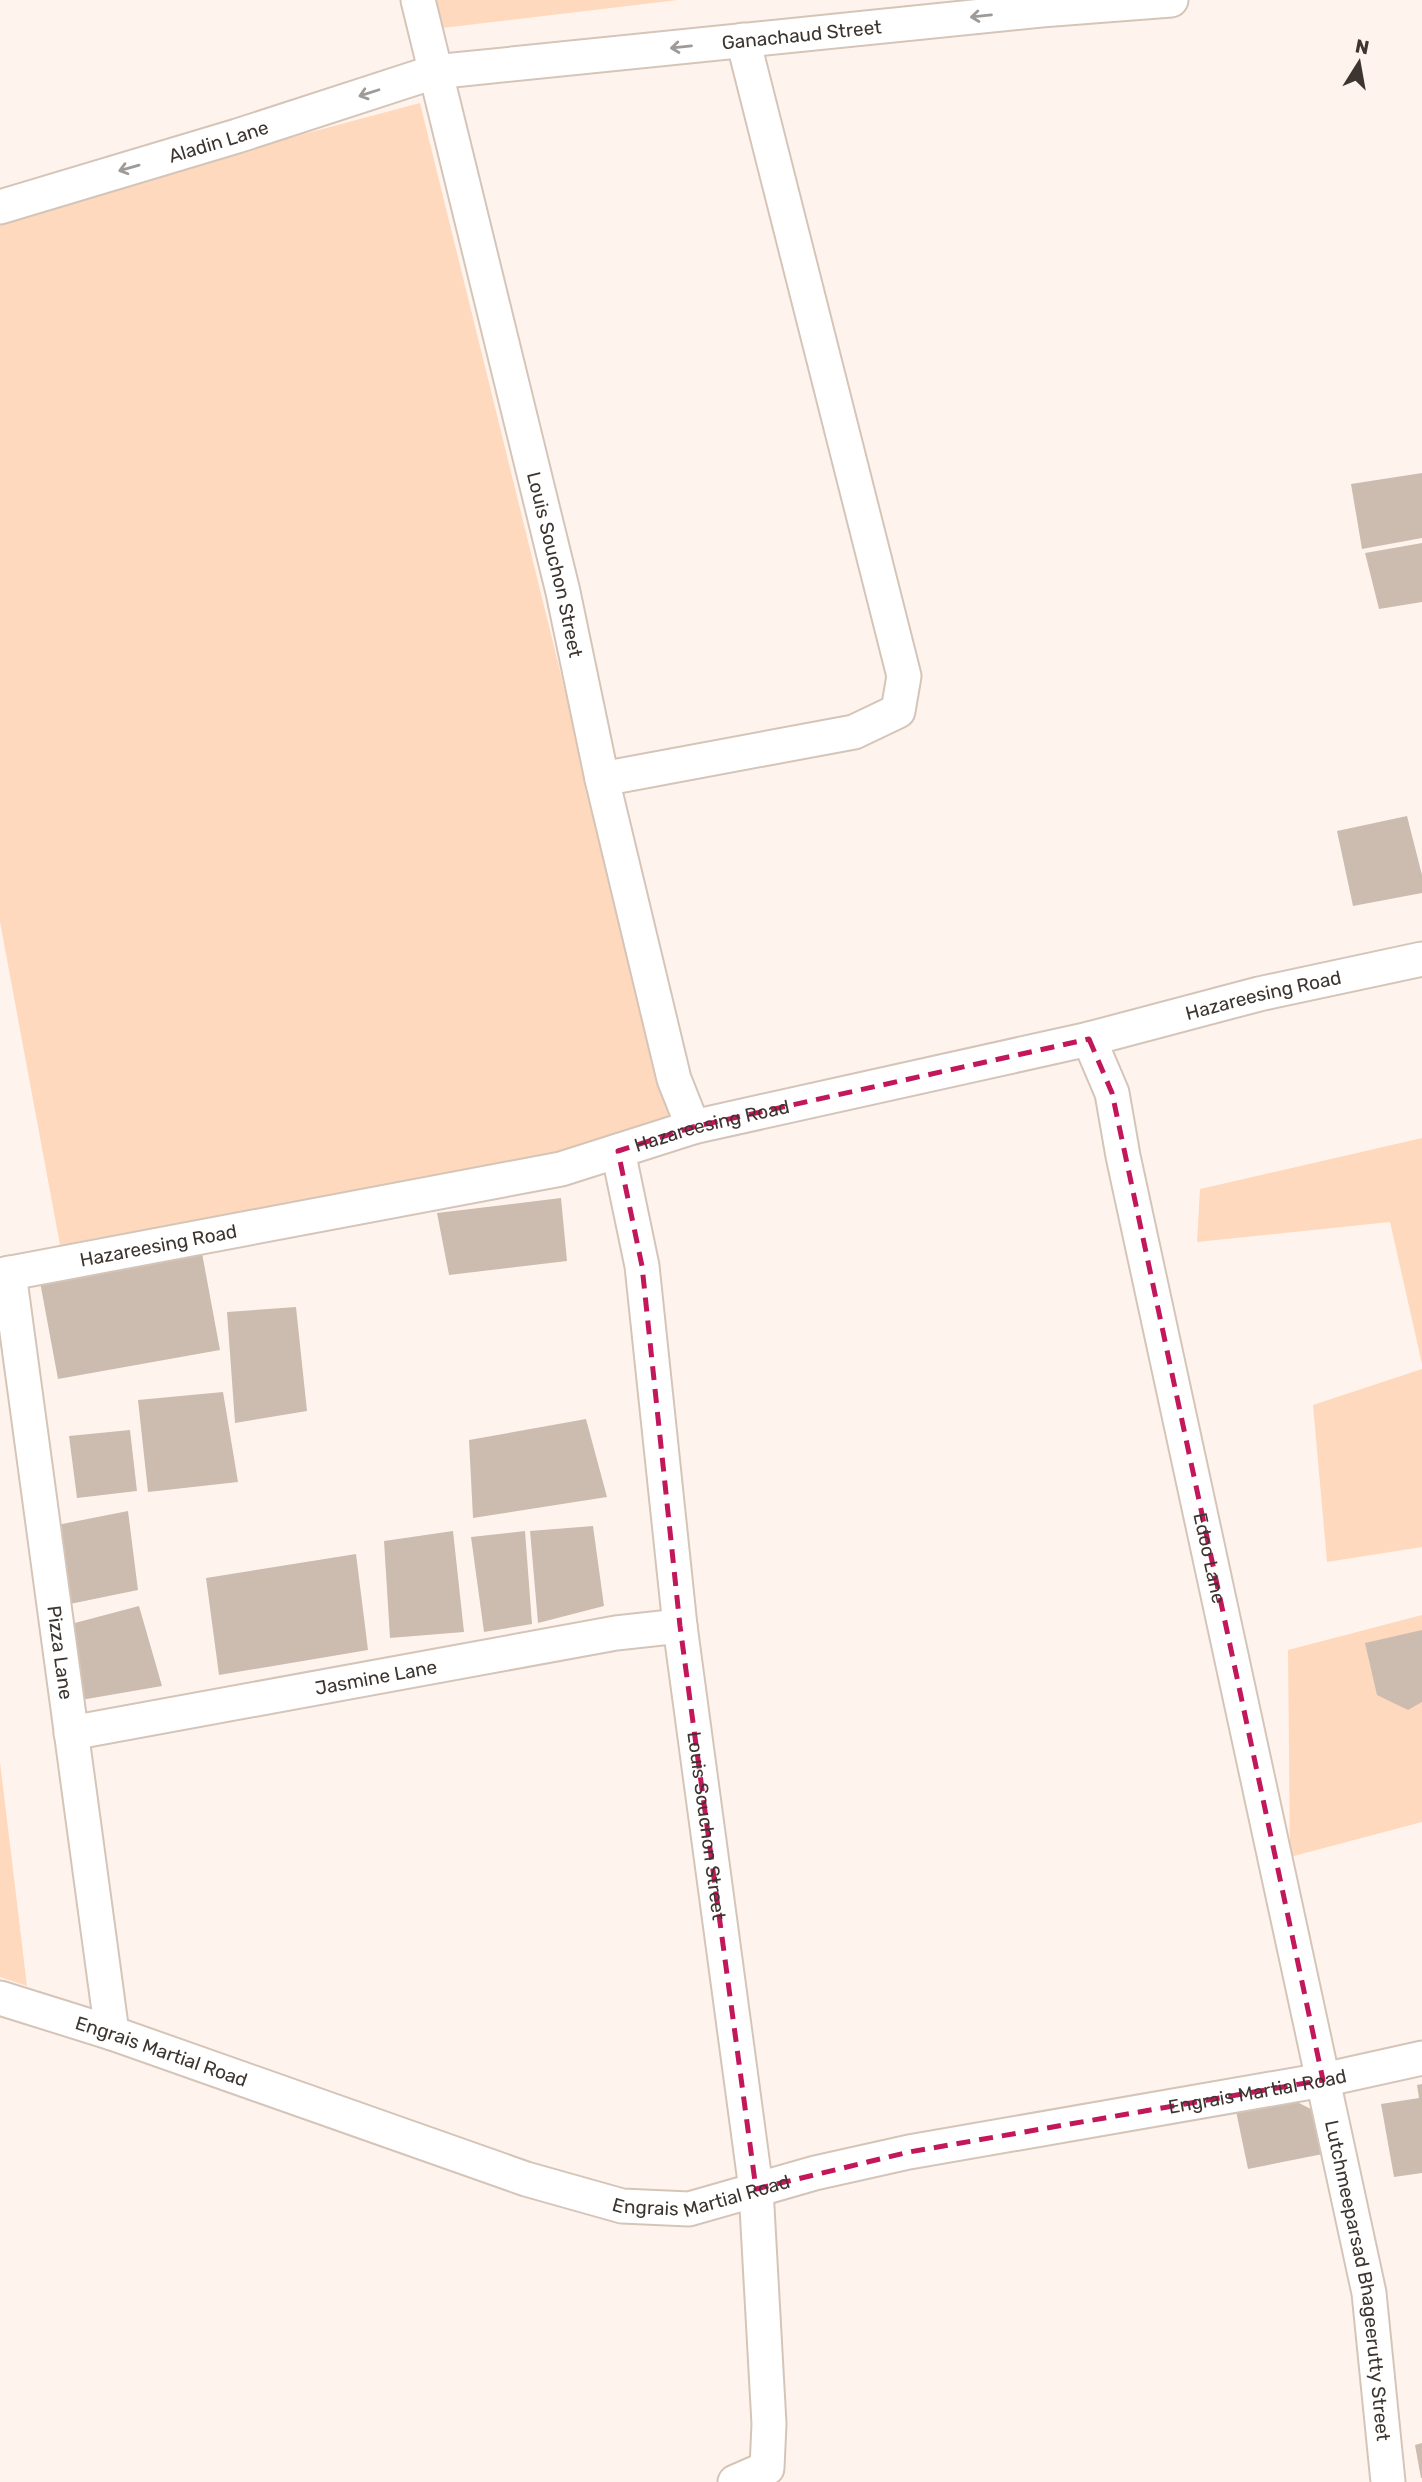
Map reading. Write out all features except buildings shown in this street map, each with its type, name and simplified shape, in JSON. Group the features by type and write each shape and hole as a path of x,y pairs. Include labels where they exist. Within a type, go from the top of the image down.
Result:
{"street":[{"name":"Louis Souchon Street","path":"418,0 563,592 602,779 674,1079 694,1127"},
{"name":"Ganachaud Street","path":"434,72 1041,10 1171,0"},
{"path":"602,779 854,732 898,711 904,676 743,40"},
{"name":"Aladin Lane","path":"0,207 237,136 434,72"},
{"name":"Hazareesing Road","path":"5,1274 561,1169 694,1127 1089,1040 1259,994 1422,959"},
{"name":"Edoo Lane","path":"1089,1040 1112,1093 1123,1156 1322,2080"},
{"name":"Louis Souchon Street","path":"618,1151 642,1266 680,1626 756,2189 769,2424 767,2468 735,2482"},
{"name":"Pizza Lane","path":"5,1274 112,2033"},
{"name":"Jasmine Lane","path":"71,1733 616,1633 680,1626"},
{"name":"Engrais Martial Road","path":"0,1998 112,2033 526,2179 622,2206 689,2209 815,2173 909,2152 1322,2080 1422,2058"},
{"name":"Lutchmeeparsad Bhageerutty Street","path":"1322,2080 1369,2293 1388,2482"}],"highlighted area":[{"path":"1089,1039 1112,1093 1323,2080 909,2152 756,2189 680,1626 642,1266 618,1151 693,1127"}],"shaded area":[{"path":"422,0 678,0 425,30"},
{"path":"420,103 674,1133 60,1245 0,922 0,215"},
{"path":"1422,1138 1422,1364 1390,1222 1197,1242 1200,1189"},
{"path":"1422,1369 1422,1547 1327,1562 1313,1405"},
{"path":"1422,1615 1422,1822 1290,1857 1288,1650"},
{"path":"0,1762 27,1986 0,1977"}]}
